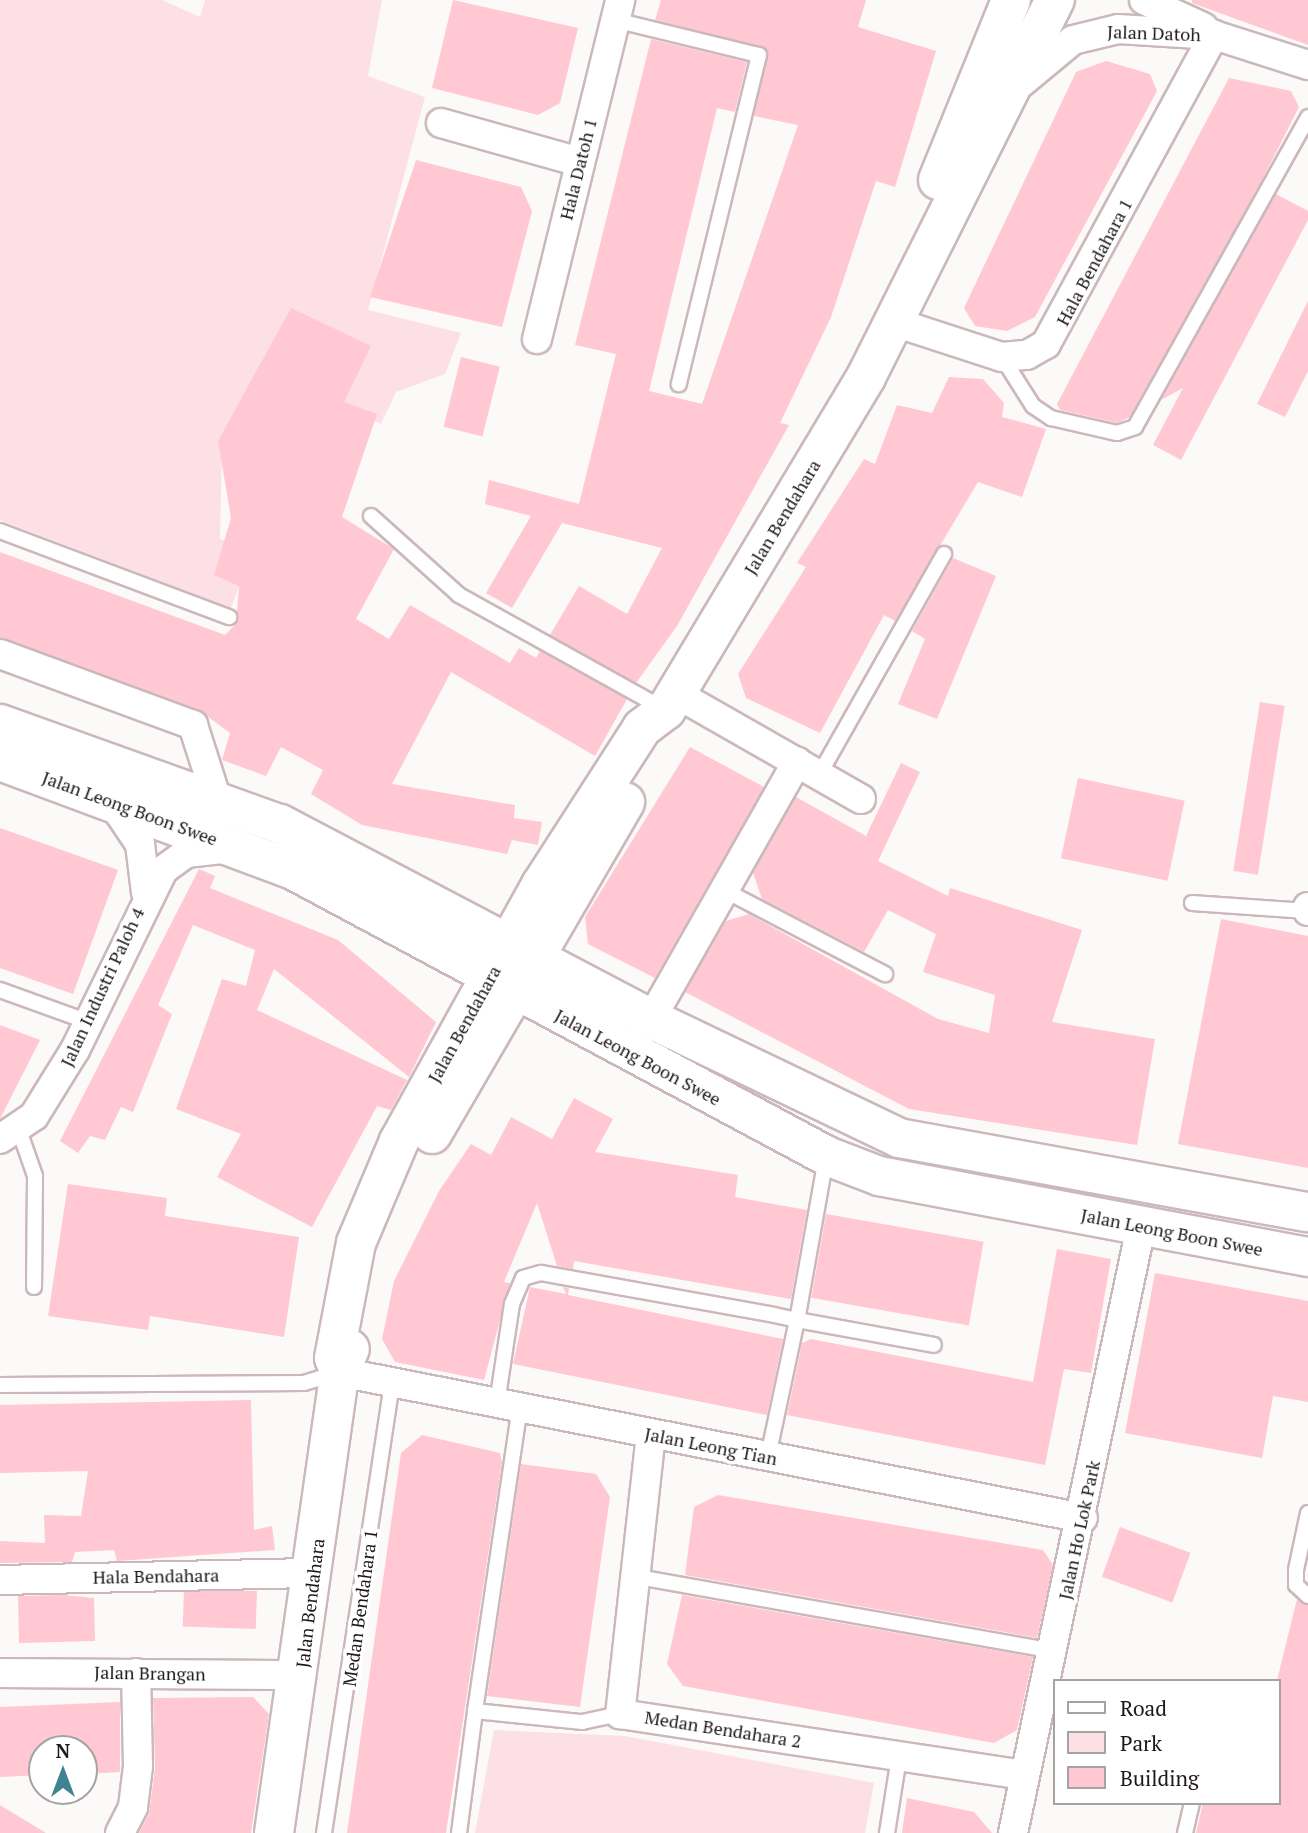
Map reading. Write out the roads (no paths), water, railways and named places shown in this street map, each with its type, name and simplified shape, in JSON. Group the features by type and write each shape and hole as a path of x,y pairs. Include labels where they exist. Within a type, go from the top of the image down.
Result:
{"main road":[{"path":"985,95 991,0"},
{"name":"Jalan Bendahara","path":"274,1833 301,1675 340,1372 394,1205 511,968 663,739 671,702 894,322 985,95 1011,0"},
{"path":"985,95 1035,0"},
{"name":"Jalan Bendahara","path":"985,95 1055,0"},
{"name":"Jalan Leong Boon Swee","path":"0,724 217,800 291,830 511,968 827,1156 879,1176 1308,1257"},
{"name":"Jalan Leong Boon Swee","path":"0,761 243,848 354,901 511,968 651,1019 899,1138 1308,1212"}],"street":[{"name":"Jalan Datoh","path":"1144,0 1214,35 1308,65"},
{"name":"Hala Datoh 1","path":"537,339 617,10"},
{"name":"Jalan Datoh","path":"985,95 1053,53 1095,31 1214,35"},
{"name":"Hala Bendahara 1","path":"1002,357 1027,355 1058,329 1214,35"},
{"path":"441,123 580,162"},
{"path":"894,322 1002,357"},
{"path":"0,654 193,725 217,800"},
{"path":"671,702 808,768 861,799"},
{"path":"651,1019 724,890 808,768"},
{"name":"Jalan Industri Paloh 4","path":"111,801 140,844 146,893"},
{"name":"Jalan Industri Paloh 4","path":"9,1135 34,1116 89,1022 146,893 172,859 186,853 243,848"},
{"name":"Jalan Ho Lok Park","path":"1013,1833 1022,1776 1083,1518 1141,1227"},
{"name":"Jalan Leong Tian","path":"340,1372 1083,1518"},
{"name":"Medan Bendahara 2","path":"651,1434 633,1576 620,1714 1022,1776"},
{"name":"Hala Bendahara","path":"0,1580 313,1573"},
{"path":"120,1833 133,1807 138,1766 136,1673"},
{"name":"Jalan Brangan","path":"0,1674 301,1675"}],"lane":[{"path":"617,10 759,55 679,384"},
{"path":"1002,357 1033,406 1051,418 1117,433 1135,427 1308,117"},
{"path":"371,516 459,594 671,702"},
{"path":"0,531 229,617"},
{"path":"808,768 944,554"},
{"path":"724,890 885,974"},
{"path":"1192,903 1308,910"},
{"path":"0,990 89,1022"},
{"path":"9,1135 35,1175 34,1287"},
{"path":"768,1457 797,1320 827,1156"},
{"path":"460,1833 508,1405 512,1304 523,1278 541,1273 934,1345"},
{"path":"0,1385 304,1383 340,1372"},
{"name":"Medan Bendahara 1","path":"324,1833 392,1382"},
{"path":"1308,1513 1296,1585 1308,1596"},
{"path":"633,1576 1053,1651"},
{"path":"475,1711 582,1722 620,1714"},
{"path":"887,1833 899,1756"},
{"path":"1185,1833 1192,1805"}]}
